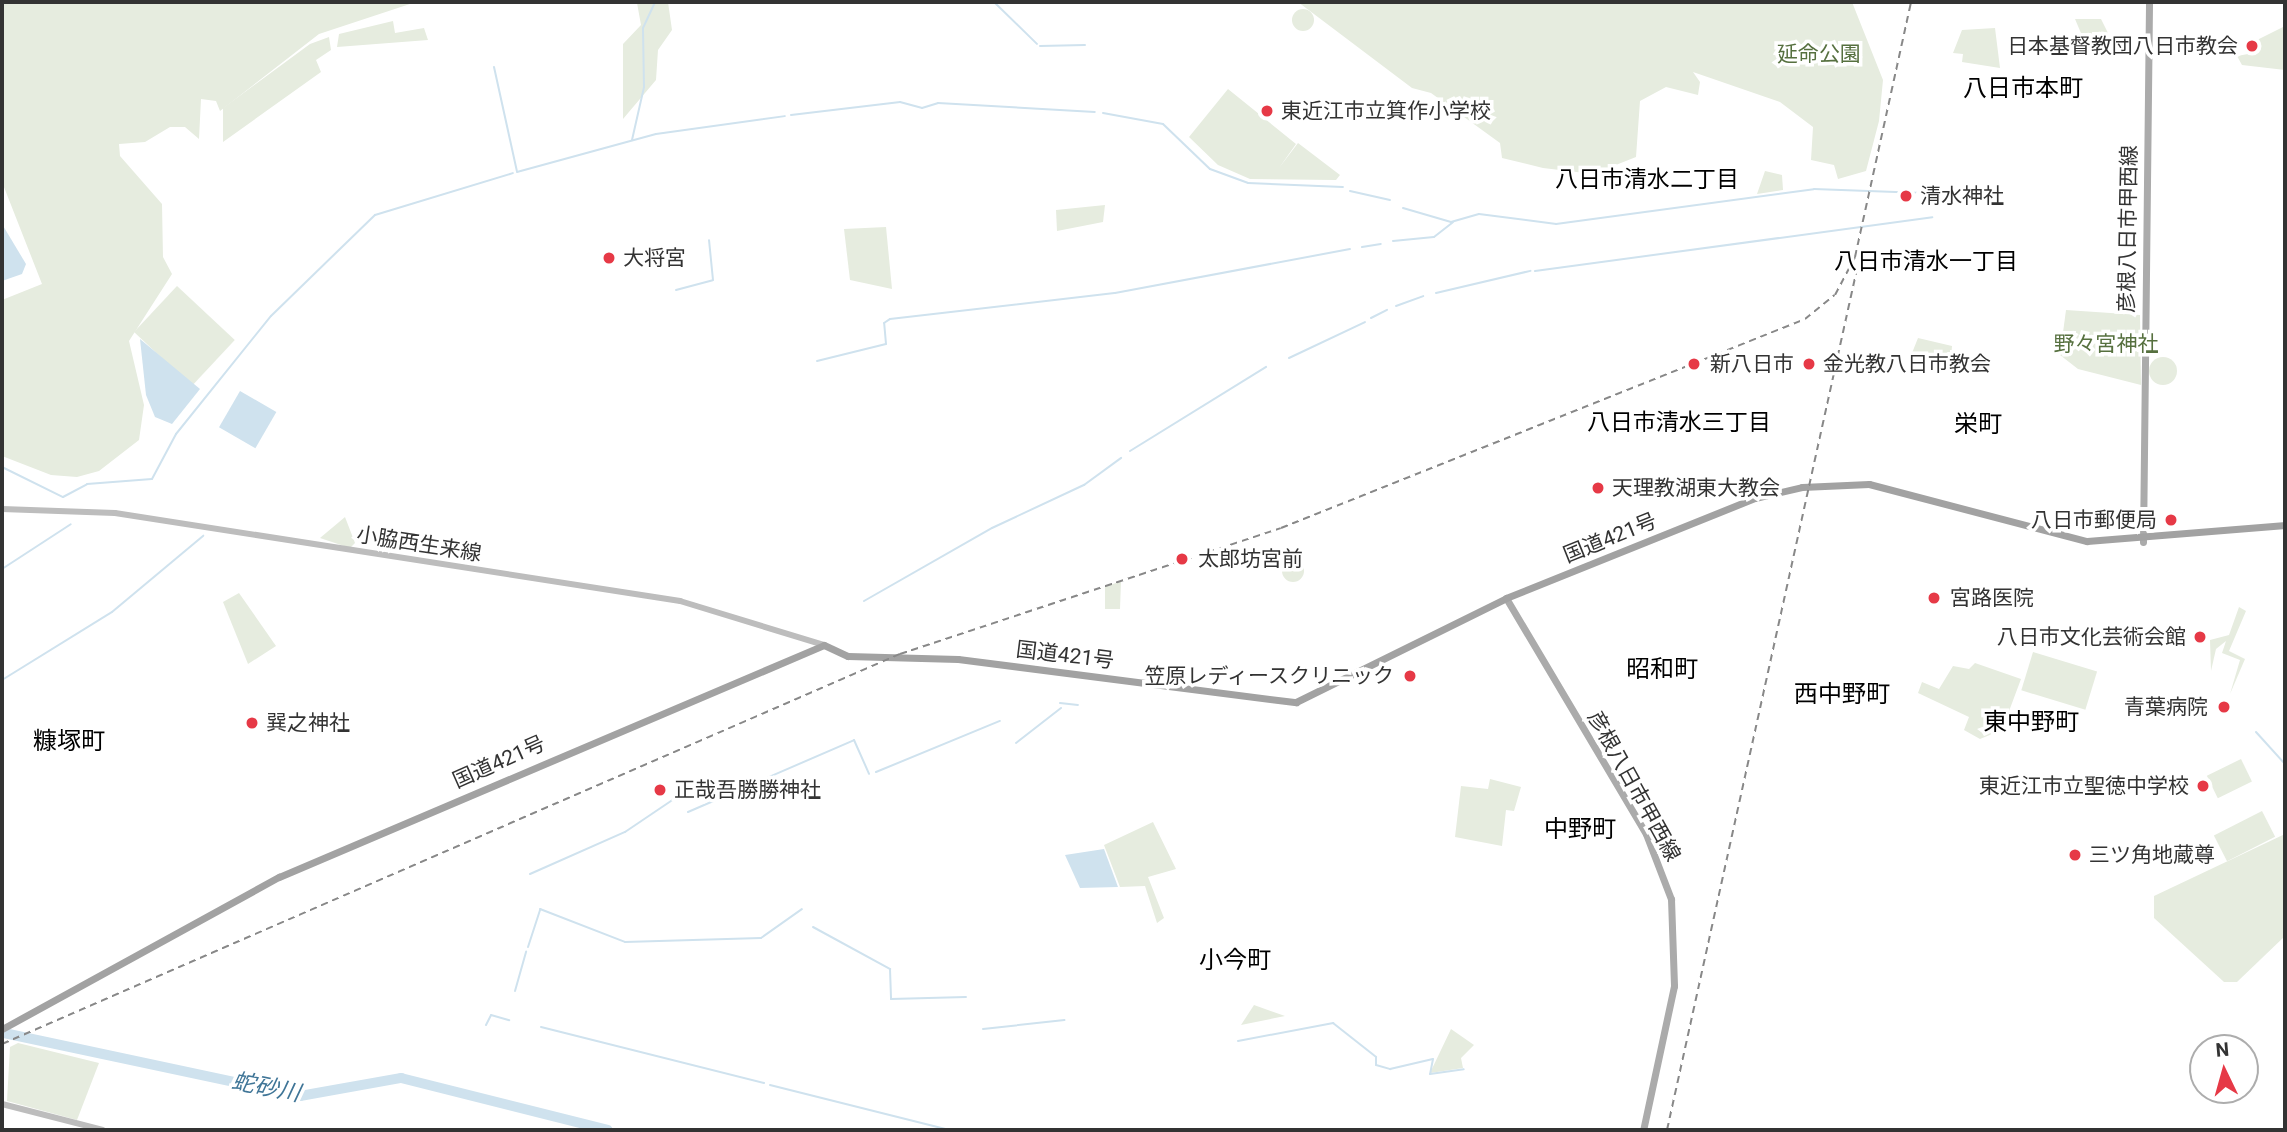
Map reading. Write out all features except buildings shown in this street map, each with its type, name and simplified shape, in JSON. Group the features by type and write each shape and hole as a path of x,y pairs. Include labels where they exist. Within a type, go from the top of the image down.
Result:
{"highway":[{"name":"国道421号","path":"2,1029 279,877 824,645 848,656 958,659 1296,702 1506,598 1755,498 1813,485 1869,484 2065,538 2143,542 2285,526"}],"main road":[{"name":"彦根八日市甲西線","path":"2143,542 2149,2"},
{"name":"小脇西生来線","path":"2,509 115,513 680,601 824,645"},
{"name":"彦根八日市甲西線","path":"1506,598 1628,803 1661,867 1677,946 1643,1130"},
{"path":"1604,781 1610,774"},
{"path":"1628,803 1634,795"},
{"path":"2,1104 103,1130"}],"green space":[{"path":"2,2 416,2 319,34 220,111 216,101 201,99 199,139 185,127 170,127 145,142 119,144 120,156 162,204 163,257 172,274 129,341 144,405 139,440 99,471 77,477 51,475 2,456 2,300 42,284 2,182"},
{"path":"668,2 672,30 658,50 656,80 623,119 623,44 641,25 637,3"},
{"name":"延命公園","path":"1298,2 1852,2 1883,80 1879,121 1866,171 1838,179 1834,165 1811,160 1813,127 1780,102 1693,72 1700,82 1698,95 1666,87 1640,101 1636,157 1593,174 1543,168 1502,158 1500,143 1431,93 1412,88"},
{"path":"1303,9 1311,12 1314,20 1311,28 1303,31 1295,28 1292,20 1295,12"},
{"path":"2075,19 2101,19 2108,33 2086,45"},
{"path":"393,21 395,33 424,28 428,40 337,47 339,34"},
{"path":"2285,26 2285,70 2242,65 2237,56 2259,52 2257,40"},
{"path":"1995,28 2000,68 1962,62 1963,54 1953,53 1962,30"},
{"path":"329,37 331,50 316,60 321,72 223,142 223,108 310,44"},
{"path":"1228,89 1296,144 1279,168 1298,143 1340,175 1336,180 1250,179 1218,165 1189,137"},
{"path":"1765,171 1782,175 1783,190 1757,194"},
{"path":"1105,205 1103,222 1057,231 1056,210"},
{"path":"886,227 892,289 850,280 844,229"},
{"path":"177,286 235,340 192,386 134,332"},
{"name":"野々宮神社","path":"2066,310 2140,315 2141,385 2078,369 2060,355"},
{"path":"1918,338 1952,346 1950,370 1908,363"},
{"path":"2163,357 2173,361 2177,371 2173,381 2163,385 2153,381 2149,371 2153,361"},
{"path":"345,517 355,543 350,548 320,538"},
{"path":"1293,560 1301,563 1304,571 1301,579 1293,582 1285,579 1282,571 1285,563"},
{"path":"1121,581 1120,609 1105,609 1105,587"},
{"path":"239,593 276,646 248,664 223,602"},
{"path":"2239,607 2246,611 2229,651 2245,659 2230,694 2240,660 2222,653 2226,641 2216,649 2211,671 2210,640 2229,635"},
{"path":"2033,652 2097,672 2085,710 2021,690"},
{"path":"1975,663 2021,679 2002,730 1980,739 1964,730 1969,717 1918,693 1922,682 1939,689 1953,666 1969,669"},
{"path":"2241,759 2252,781 2218,798 2207,776"},
{"path":"1490,779 1521,787 1514,811 1506,810 1502,846 1455,837 1461,786 1488,789"},
{"path":"2262,811 2275,837 2227,861 2214,836"},
{"path":"1153,822 1176,869 1148,877 1164,918 1157,923 1145,886 1120,887 1104,845"},
{"path":"2285,834 2285,936 2237,982 2224,982 2154,918 2154,896"},
{"path":"1254,1005 1285,1016 1241,1025"},
{"path":"1451,1029 1474,1045 1461,1058 1463,1068 1430,1073"},
{"path":"18,1043 99,1063 77,1120 7,1101 10,1047"}],"water":[{"path":"2,224 26,264 22,274 2,281"},
{"path":"140,339 200,389 172,424 155,417 146,395"},
{"path":"240,391 276,412 255,448 219,427"},
{"path":"1104,849 1118,887 1080,888 1065,855"}],"waterway":[{"path":"632,140 644,87 643,28 655,2"},
{"path":"994,2 1037,44"},
{"path":"1040,46 1085,45"},
{"path":"494,67 517,172 656,134 785,116"},
{"path":"791,115 900,102 922,108 938,103 1095,112"},
{"path":"1103,113 1163,124 1210,169 1248,183 1343,187"},
{"path":"2,467 63,497 87,484 152,479 176,434 271,316 375,215 513,173"},
{"path":"1403,208 1451,222 1479,214 1556,224 1814,189 1977,195"},
{"path":"1350,191 1390,200"},
{"path":"1535,271 1932,217"},
{"path":"1393,241 1434,237 1453,222"},
{"path":"676,290 713,280 709,240"},
{"path":"1362,247 1381,244"},
{"path":"817,361 886,344 884,323 890,319 1115,293 1350,249"},
{"path":"1436,293 1530,271"},
{"path":"1396,306 1423,296"},
{"path":"1371,318 1387,310"},
{"path":"1289,358 1365,322"},
{"path":"1130,451 1266,367"},
{"path":"864,601 992,528 1084,485 1121,458"},
{"path":"2,569 71,524"},
{"path":"2,680 112,612 203,536"},
{"path":"1060,703 1078,705"},
{"path":"1016,743 1061,708"},
{"path":"876,772 1000,721"},
{"path":"2256,732 2285,764"},
{"path":"688,812 854,740 869,774"},
{"path":"530,874 625,832 674,799"},
{"path":"528,947 540,909 625,942 761,938 802,909"},
{"path":"813,927 890,969 891,999 966,997"},
{"path":"515,991 526,952"},
{"path":"486,1025 491,1015 509,1020"},
{"path":"983,1029 1065,1020"},
{"path":"1238,1041 1333,1023 1376,1057 1376,1065 1390,1069 1433,1059 1430,1074 1464,1069"},
{"path":"541,1027 764,1083"},
{"name":"蛇砂川","path":"4,1033 300,1096 401,1078 608,1130"},
{"path":"770,1085 949,1130"}],"railway":[{"path":"2,1044 900,654 1281,528 1805,319 1835,295 1855,257 1911,2"},
{"path":"1667,1130 1857,269"}],"place":[{"name":"日本基督教団八日市教会","path":"2252,46"},
{"name":"東近江市立箕作小学校","path":"1267,111"},
{"name":"清水神社","path":"1906,196"},
{"name":"大将宮","path":"609,258"},
{"name":"新八日市","path":"1694,364"},
{"name":"金光教八日市教会","path":"1809,364"},
{"name":"天理教湖東大教会","path":"1598,488"},
{"name":"八日市郵便局","path":"2171,520"},
{"name":"太郎坊宮前","path":"1182,559"},
{"name":"宮路医院","path":"1934,598"},
{"name":"八日市文化芸術会館","path":"2200,637"},
{"name":"笠原レディースクリニック","path":"1410,676"},
{"name":"青葉病院","path":"2224,707"},
{"name":"巽之神社","path":"252,723"},
{"name":"東近江市立聖徳中学校","path":"2203,786"},
{"name":"正哉吾勝勝神社","path":"660,790"},
{"name":"三ツ角地蔵尊","path":"2075,855"}],"district":[{"name":"八日市本町","path":"2023,89"},
{"name":"八日市清水二丁目","path":"1647,180"},
{"name":"八日市清水一丁目","path":"1926,262"},
{"name":"八日市清水三丁目","path":"1679,423"},
{"name":"栄町","path":"1978,425"},
{"name":"昭和町","path":"1662,670"},
{"name":"西中野町","path":"1842,695"},
{"name":"東中野町","path":"2031,723"},
{"name":"糠塚町","path":"69,742"},
{"name":"中野町","path":"1580,830"},
{"name":"小今町","path":"1235,961"}]}
